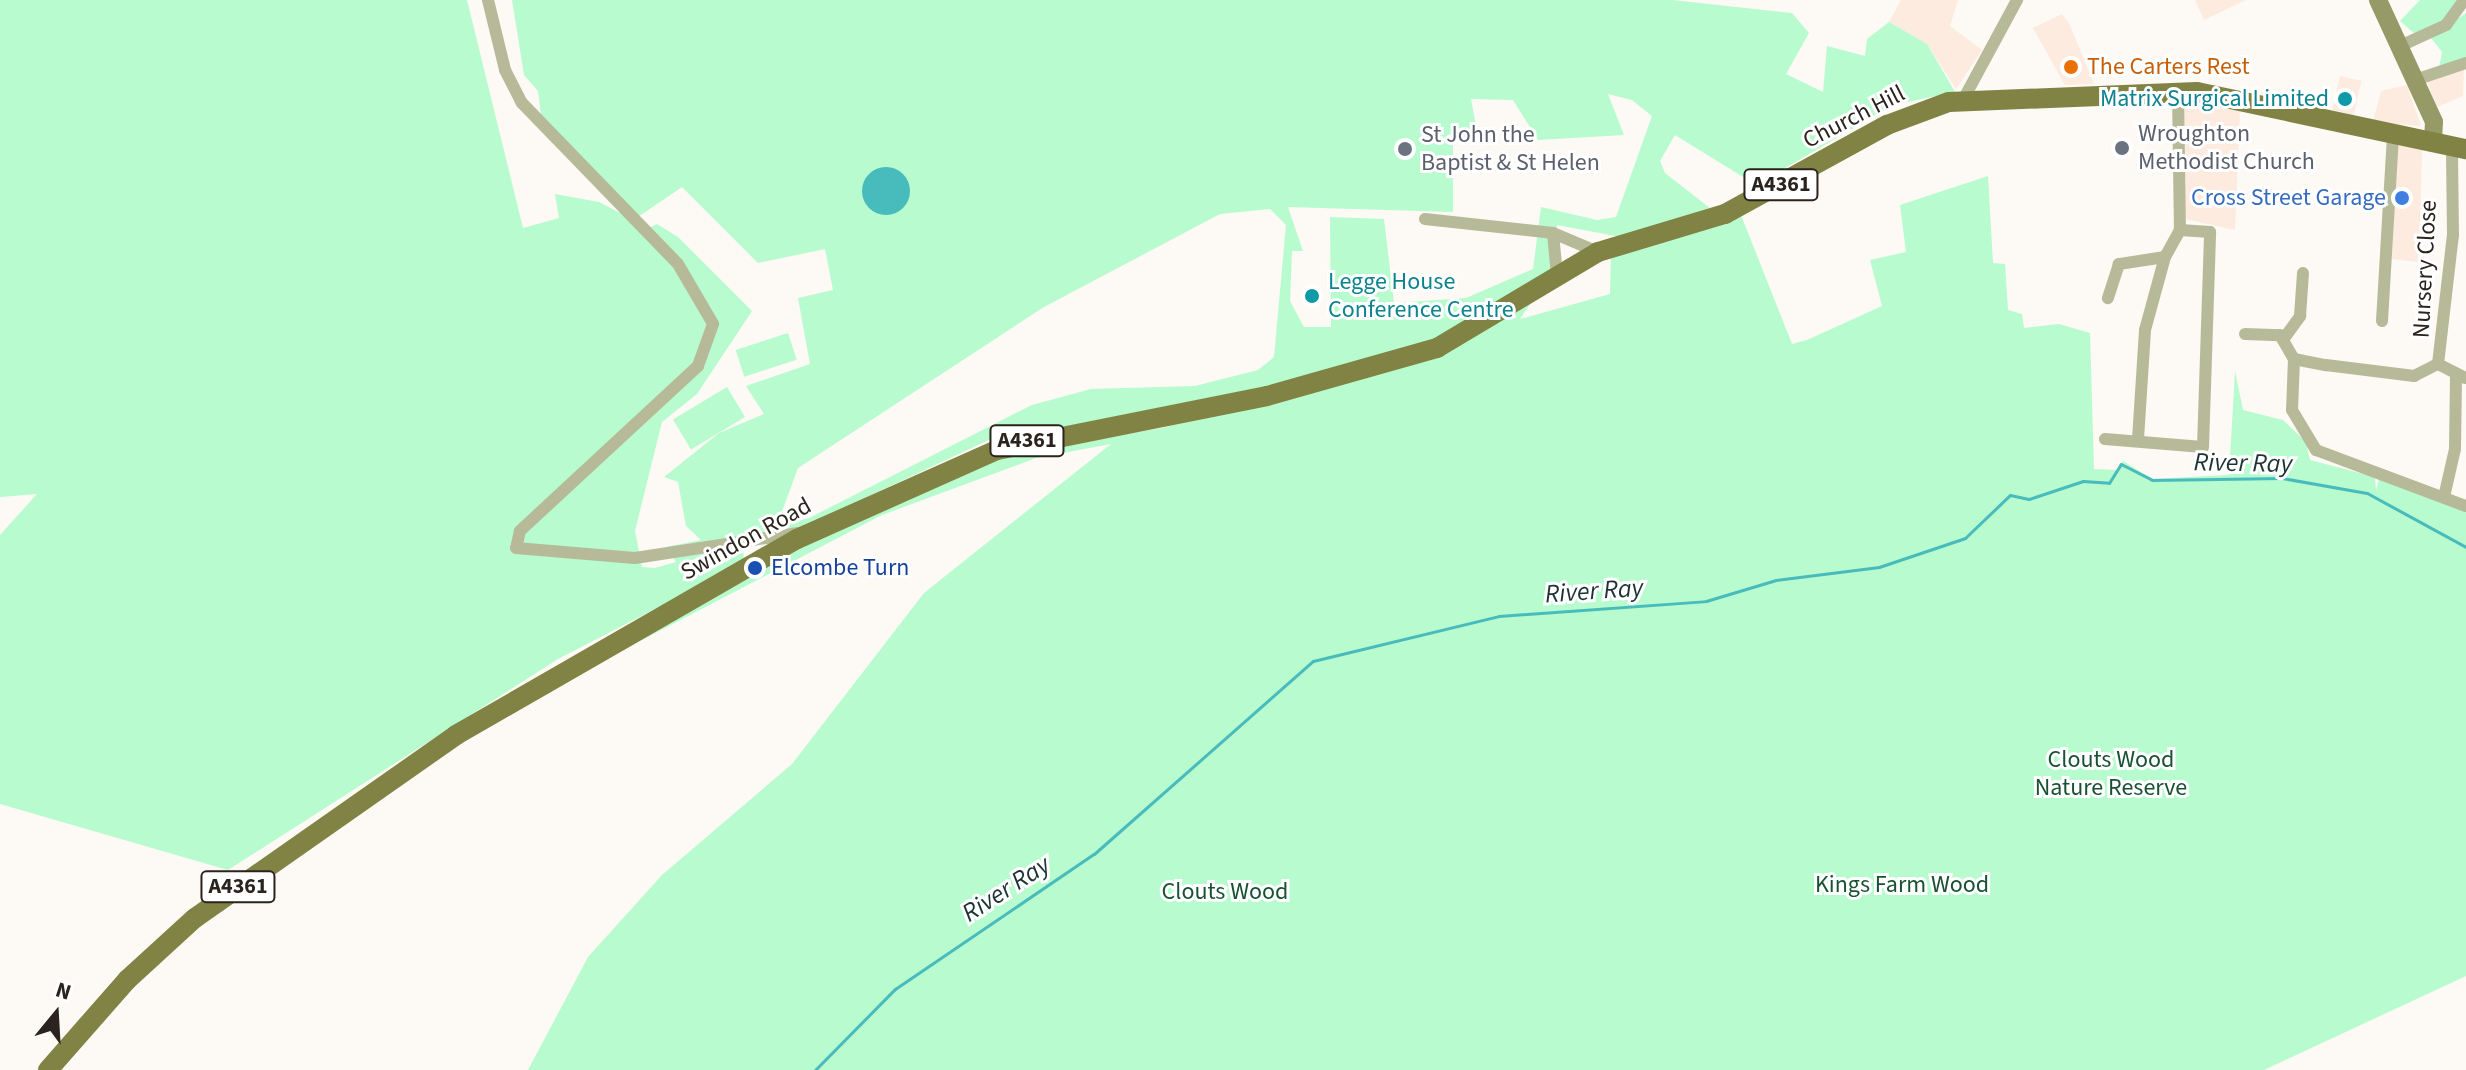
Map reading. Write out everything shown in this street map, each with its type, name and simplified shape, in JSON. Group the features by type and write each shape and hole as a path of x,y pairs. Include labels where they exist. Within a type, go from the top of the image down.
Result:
{"main road":[{"path":"2378,0 2434,122 2450,146"},
{"name":"A4361","path":"1962,94 2178,91 2273,105 2450,146"},
{"name":"Church Hill","path":"1598,252 1734,210 1887,125 1962,94"},
{"name":"Swindon Road","path":"48,1070 127,980 231,891 483,718 816,530 1036,438 1267,396 1402,361 1462,338 1576,263 1598,252"}],"street":[{"path":"488,0 505,70 522,103 678,264 713,324 698,366 520,531 516,548 624,558 816,530"},
{"path":"1962,94 2017,0"},
{"path":"2400,46 2446,25 2464,0"},
{"path":"2415,80 2466,63"},
{"path":"2138,439 2145,330 2165,257 2180,230 2178,91"},
{"path":"2382,321 2393,135"},
{"name":"Nursery Close","path":"2294,359 2414,376 2438,364 2453,235 2450,146"},
{"path":"1425,219 1553,233 1598,252"},
{"path":"2105,439 2138,439 2203,447 2210,232 2180,230"},
{"path":"1553,233 1557,276"},
{"path":"2108,298 2119,264 2165,257"},
{"path":"2285,337 2300,316 2303,273"},
{"path":"2245,334 2285,337"},
{"path":"2285,337 2294,359 2292,410 2316,450 2466,506"},
{"path":"2438,364 2461,377 2461,434 2444,497"},
{"path":"745,541 753,564"}],"shaded area":[{"path":"1901,0 1958,0 1950,26 1982,50 1956,89 1927,44 1889,22"},
{"path":"2195,0 2246,0 2204,20"},
{"path":"2062,14 2069,23 2094,84 2065,85 2033,28"},
{"path":"2464,67 2463,96 2437,107 2426,79"},
{"path":"2340,76 2361,81 2354,115 2332,110"},
{"path":"2407,85 2421,126 2373,122 2381,91"},
{"path":"2181,102 2240,106 2235,230 2185,219"},
{"path":"2397,145 2422,149 2419,262 2392,259 2393,233 2386,231"}],"green space":[{"path":"0,0 467,0 523,228 559,218 555,194 599,202 649,228 657,224 678,237 752,311 697,394 662,422 635,531 642,567 655,568 676,562 666,547 701,540 686,526 678,482 664,477 719,433 764,414 746,386 810,364 798,298 833,290 825,249 758,263 682,187 635,219 543,130 538,91 524,75 512,0 1672,0 1792,13 1809,33 1786,74 1823,92 1827,46 1865,56 1867,39 1889,22 1927,44 1955,92 1893,105 1756,185 1675,135 1660,161 1665,173 1710,208 1621,237 1557,225 1550,274 1520,319 1610,294 1611,253 1741,215 1792,344 1807,340 1882,306 1870,260 1906,252 1900,205 1988,176 1993,263 2005,264 2008,310 2022,314 2024,328 2059,324 2090,333 2094,469 2117,470 2123,461 2152,479 2229,475 2235,371 2243,410 2283,420 2306,442 2310,460 2375,477 2376,491 2379,478 2466,511 2466,976 2264,1070 528,1070 588,957 662,875 792,764 924,593 1111,444 1036,458 882,515 592,666 735,578 999,456 1162,428 1429,360 1400,355 1160,411 993,438 773,541 743,547 744,563 558,659 228,870 0,804 0,535 37,494 0,497","holes":["1608,94 1632,100 1652,116 1616,217 1597,220 1541,207 1533,269 1466,298 1394,303 1384,219 1330,217 1331,327 1304,327 1290,301 1292,251 1303,251 1288,207 1453,212 1453,126 1466,145 1478,136 1471,99 1513,100 1538,140 1624,135","1270,209 1286,225 1274,357 1258,370 1195,386 1091,389 1032,405 809,518 777,525 798,468 1044,307 1220,214"]},
{"path":"2420,0 2457,0 2458,4 2446,20 2415,34 2400,21"},
{"path":"2466,13 2466,60 2439,68 2442,52 2431,38"},
{"path":"788,333 797,360 744,377 736,350"},
{"path":"727,387 745,417 691,449 673,419"}],"water":[{"path":"886,167 903,174 910,191 903,208 886,215 869,208 862,191 869,174"}],"waterway":[{"name":"River Ray","path":"815,1070 895,989 1094,854 1313,661 1499,616 1706,601 1776,580 1879,567 1965,538 2010,495 2029,499 2083,481 2109,483 2121,464 2152,480 2282,478 2367,493 2466,547"}],"place":[{"name":"The Carters Rest","path":"2071,67"},
{"name":"Matrix Surgical Limited","path":"2345,99"},
{"name":"Wroughton Methodist Church","path":"2122,148"},
{"name":"St John the Baptist & St Helen","path":"1405,149"},
{"name":"Cross Street Garage","path":"2402,198"},
{"name":"Legge House Conference Centre","path":"1312,296"},
{"name":"Elcombe Turn","path":"755,568"}],"park label":[{"name":"Clouts Wood Nature Reserve","path":"2111,774"},
{"name":"Kings Farm Wood","path":"1902,885"},
{"name":"Clouts Wood","path":"1225,892"}]}
